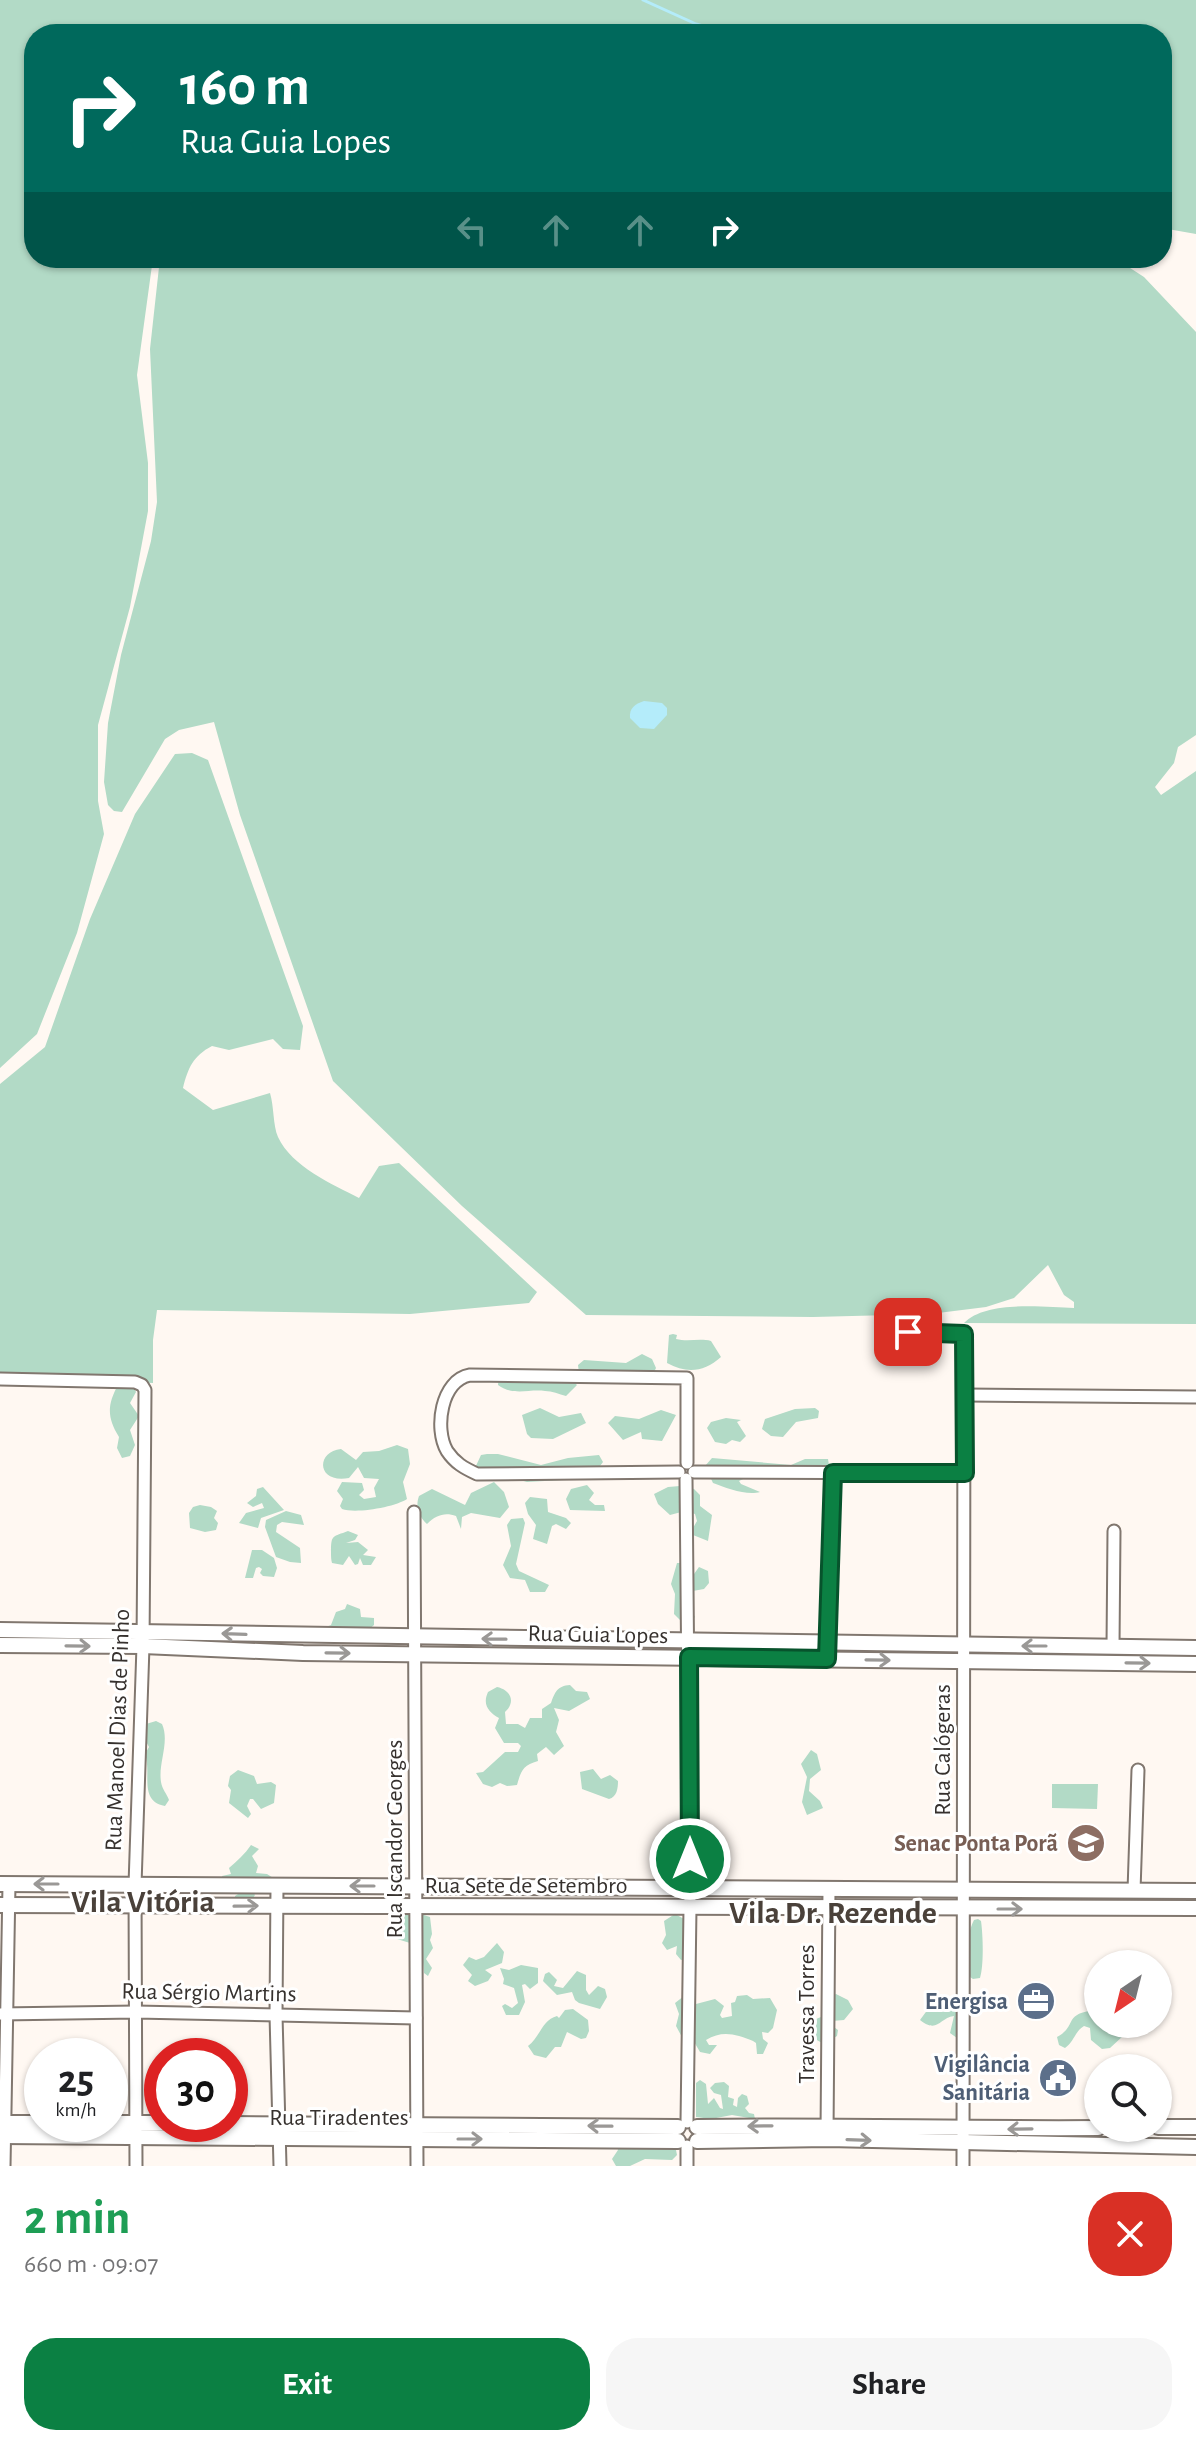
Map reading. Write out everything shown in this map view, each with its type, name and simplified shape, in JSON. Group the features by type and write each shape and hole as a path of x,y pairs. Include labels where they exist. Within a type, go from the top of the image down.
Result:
{"main road":[{"name":"Rua Guia Lopes","path":"0,1630 143,1630 416,1638 827,1659 1196,1664"},
{"name":"Rua Guia Lopes","path":"0,1645 416,1654 689,1650 828,1643 1196,1648"},
{"name":"Rua Sete de Setembro","path":"4,1884 1196,1891"},
{"path":"1094,1891 1094,1910"},
{"name":"Rua Sete de Setembro","path":"4,1905 1196,1908"},
{"path":"3,2130 24,2126"},
{"name":"Rua Tiradentes","path":"248,2127 279,2131"},
{"path":"1172,2127 1196,2127"},
{"name":"Rua Tiradentes","path":"128,2128 144,2128"},
{"name":"Rua Tiradentes","path":"963,2137 1084,2128"},
{"name":"Rua Tiradentes","path":"3,2130 827,2132 1196,2147"}],"street":[{"name":"Rua Calógeras","path":"908,1332 964,1334 963,2166"},
{"path":"687,2166 690,1888 687,1472 687,1378 470,1375 455,1380 448,1390 441,1417 445,1448 458,1465 477,1474 687,1472 965,1473"},
{"name":"Rua Manoel Dias de Pinho","path":"0,1379 135,1382 145,1390 143,1646 135,1885 136,2166"},
{"path":"965,1395 1196,1397"},
{"path":"827,1659 833,1473"},
{"name":"Rua Iscandor Georges","path":"414,1512 417,2166"},
{"path":"1113,1646 1114,1531"},
{"path":"1134,1891 1138,1770"},
{"path":"4,1884 4,2166"},
{"path":"277,1886 280,2166"},
{"name":"Travessa Torres","path":"827,2132 829,1889"},
{"name":"Rua Sérgio Martins","path":"3,2014 136,2012 416,2018"}],"green space":[{"path":"0,0 1196,0 1196,234 1172,230 1172,24 24,24 24,268 152,268 137,375 148,463 148,511 130,607 98,725 98,801 104,834 77,933 37,1034 0,1068"},
{"path":"159,268 1130,268 1144,277 1196,332 1196,735 1178,747 1174,763 1155,787 1161,795 1196,771 1196,1324 964,1323 986,1311 1001,1308 1074,1308 1074,1302 1064,1295 1048,1265 1014,1298 986,1307 930,1314 813,1317 586,1315 462,1206 333,1081 240,815 214,722 179,730 165,739 122,812 114,811 108,805 104,782 108,723 121,655 151,541 157,502 150,349"},
{"path":"192,753 208,760 303,1026 300,1050 283,1049 273,1039 229,1050 212,1046 192,1063 183,1088 213,1110 270,1093 276,1132 284,1148 314,1174 359,1198 379,1166 399,1163 537,1292 529,1303 410,1314 157,1310 153,1383 131,1382 136,1392 130,1403 139,1416 130,1430 135,1445 130,1456 122,1458 110,1411 118,1385 0,1377 0,1084 45,1047 90,919 135,814 175,754"},
{"path":"669,1335 677,1335 676,1339 711,1341 721,1357 695,1370 681,1369 667,1363"},
{"path":"642,1354 652,1359 656,1368 653,1374 579,1373 578,1365 584,1360 626,1363"},
{"path":"499,1374 574,1382 577,1385 566,1396 548,1391 515,1391 498,1385"},
{"path":"540,1408 559,1417 581,1413 586,1423 553,1439 531,1438 522,1415"},
{"path":"815,1408 819,1411 818,1418 796,1422 783,1437 771,1436 762,1429 765,1419 795,1409"},
{"path":"661,1410 676,1415 662,1441 642,1439 641,1432 623,1440 608,1423 615,1416 639,1419"},
{"path":"726,1418 741,1420 737,1422 746,1436 740,1442 715,1442 707,1428 711,1422"},
{"path":"397,1445 408,1449 410,1464 403,1482 407,1499 375,1509 342,1509 343,1499 337,1491 342,1482 362,1483 364,1490 359,1495 364,1499 376,1497 374,1488 379,1479 364,1478 358,1467 349,1478 331,1476 323,1467 327,1456 341,1449 356,1460 363,1452"},
{"path":"481,1455 541,1465 599,1455 603,1462 594,1474 580,1479 527,1482 483,1477 475,1468"},
{"path":"712,1458 791,1465 805,1459 828,1459 830,1471 822,1478 758,1474 739,1481 760,1492 749,1493 713,1483 705,1466"},
{"path":"494,1482 504,1492 509,1507 500,1518 471,1513 462,1517 461,1529 456,1516 441,1515 427,1524 420,1515 417,1504 419,1496 432,1489 465,1505 471,1493"},
{"path":"587,1485 594,1493 589,1500 595,1505 604,1505 605,1511 570,1510 566,1499 571,1489"},
{"path":"263,1487 284,1510 261,1518 258,1528 239,1523 246,1513 264,1508 262,1503 253,1507 247,1503 256,1496 257,1489"},
{"path":"668,1487 694,1489 700,1495 700,1506 712,1515 708,1541 693,1535 697,1521 695,1514 685,1511 670,1515 658,1504 654,1494"},
{"path":"530,1497 547,1499 548,1512 571,1523 566,1529 556,1524 552,1526 547,1544 533,1539 536,1525 525,1503"},
{"path":"200,1505 217,1511 214,1518 218,1523 216,1530 205,1532 190,1528 189,1513 193,1507"},
{"path":"286,1511 301,1515 304,1525 282,1522 277,1525 276,1532 300,1548 301,1563 276,1557 265,1527 266,1520"},
{"path":"523,1518 525,1523 516,1564 519,1571 549,1585 545,1592 530,1592 525,1580 510,1578 503,1565 511,1546 507,1525 511,1519"},
{"path":"348,1531 358,1535 355,1540 346,1543 358,1542 368,1550 363,1555 376,1557 371,1565 363,1565 360,1558 355,1565 349,1556 343,1565 332,1563 332,1539"},
{"path":"252,1550 262,1550 274,1558 277,1568 274,1577 263,1576 259,1567 253,1578 245,1578"},
{"path":"677,1563 694,1574 699,1567 708,1571 709,1583 704,1589 687,1592 686,1602 695,1617 689,1622 682,1622 674,1614 675,1594 671,1584"},
{"path":"347,1604 360,1609 361,1617 374,1618 374,1625 350,1640 338,1643 324,1641 318,1630 331,1625 336,1612 345,1609"},
{"path":"570,1685 576,1691 587,1692 590,1699 569,1711 554,1708 559,1720 556,1732 564,1746 554,1755 546,1747 537,1754 538,1761 523,1769 517,1785 500,1783 492,1787 483,1784 476,1773 483,1772 505,1752 518,1752 521,1746 518,1743 504,1743 495,1728 499,1718 486,1704 488,1692 497,1687 506,1691 511,1700 505,1712 506,1724 518,1724 525,1728 530,1718 542,1718 542,1709 551,1703 557,1690"},
{"path":"156,1721 162,1724 164,1731 161,1775 169,1800 165,1806 151,1798 149,1792 145,1754 149,1747 142,1734 146,1724"},
{"path":"811,1750 817,1754 821,1770 810,1779 809,1791 823,1808 807,1815 802,1802 807,1777 801,1764"},
{"path":"593,1769 601,1779 610,1775 618,1781 612,1798 582,1789 580,1772"},
{"path":"238,1770 254,1776 257,1784 271,1782 276,1785 274,1803 261,1809 250,1799 247,1806 251,1814 248,1818 229,1803 230,1776"},
{"path":"1052,1784 1098,1784 1097,1809 1052,1808"},
{"path":"251,1845 259,1849 252,1856 258,1866 256,1873 267,1874 278,1881 251,1889 255,1895 251,1901 235,1900 241,1892 224,1884 222,1876 231,1874 229,1868"},
{"path":"408,1910 430,1917 433,1948 426,1959 432,1968 428,1976 424,1973 423,1962 410,1954 410,1943 397,1939 401,1916"},
{"path":"675,1914 686,1920 684,1938 689,1944 690,1958 681,1960 676,1954 677,1946 667,1950 662,1943 666,1935 664,1921"},
{"path":"978,1919 982,1927 982,1966 980,1978 973,1979 967,1975 969,1940 971,1926"},
{"path":"497,1943 504,1952 502,1963 485,1970 492,1975 488,1981 475,1986 468,1981 472,1975 463,1965 469,1957 476,1960 484,1957"},
{"path":"521,1965 538,1968 538,1983 530,1989 522,1985 525,2002 519,2015 506,2015 502,2006 505,2004 512,2008 518,2003 514,1988 503,1984 500,1968 509,1970"},
{"path":"577,1971 586,1975 589,1995 598,1986 605,1989 607,1997 600,2009 579,2003 572,1992 557,1995 543,1981 549,1972 557,1980 554,1986 563,1988"},
{"path":"836,1994 848,2000 853,2009 844,2020 832,2021 831,2025 838,2030 837,2036 824,2044 806,2034 812,2022 824,2016 831,1996"},
{"path":"747,1995 753,1999 770,1998 777,2010 773,2028 768,2033 762,2032 763,2039 768,2043 763,2054 757,2054 756,2043 735,2035 723,2034 706,2040 709,2045 717,2045 710,2054 700,2052 693,2040 683,2039 676,2026 679,2014 675,2003 684,1996 696,2004 715,1999 724,2006 720,2015 722,2018 732,2016 731,2003 737,1996"},
{"path":"958,2002 961,2038 950,2033 954,2016 931,2026 920,2020 931,2005"},
{"path":"573,2009 588,2020 586,2038 581,2039 567,2032 561,2047 555,2047 546,2058 534,2055 528,2046 544,2025 552,2018 559,2018 565,2010"},
{"path":"1084,2012 1084,2026 1065,2048 1059,2045 1057,2037 1078,2014"},
{"path":"1121,2038 1110,2048 1102,2049 1091,2040"},
{"path":"700,2080 706,2084 708,2104 714,2098 723,2109 721,2095 710,2088 715,2083 724,2082 729,2086 728,2097 734,2099 733,2105 737,2107 742,2094 747,2096 749,2104 745,2108 754,2114 755,2119 732,2115 711,2119 696,2117 696,2083"},
{"path":"675,2145 677,2155 672,2160 645,2159 630,2166 616,2166 612,2159 617,2146"}],"water":[{"path":"644,701 662,703 667,708 667,715 654,729 640,728 630,718 633,707"}],"waterway":[{"path":"643,0 696,24"}],"place":[{"name":"Senac Ponta Porã","path":"1086,1843"},
{"name":"Energisa","path":"1036,2001"},
{"name":"Vigilância Sanitária","path":"1058,2078"}],"district":[{"name":"Vila Vitória","path":"143,1901"},
{"name":"Vila Dr. Rezende","path":"833,1912"}],"route":[{"path":"690,1859 689,1657 827,1659 833,1473 965,1473 964,1334 908,1332"}]}
